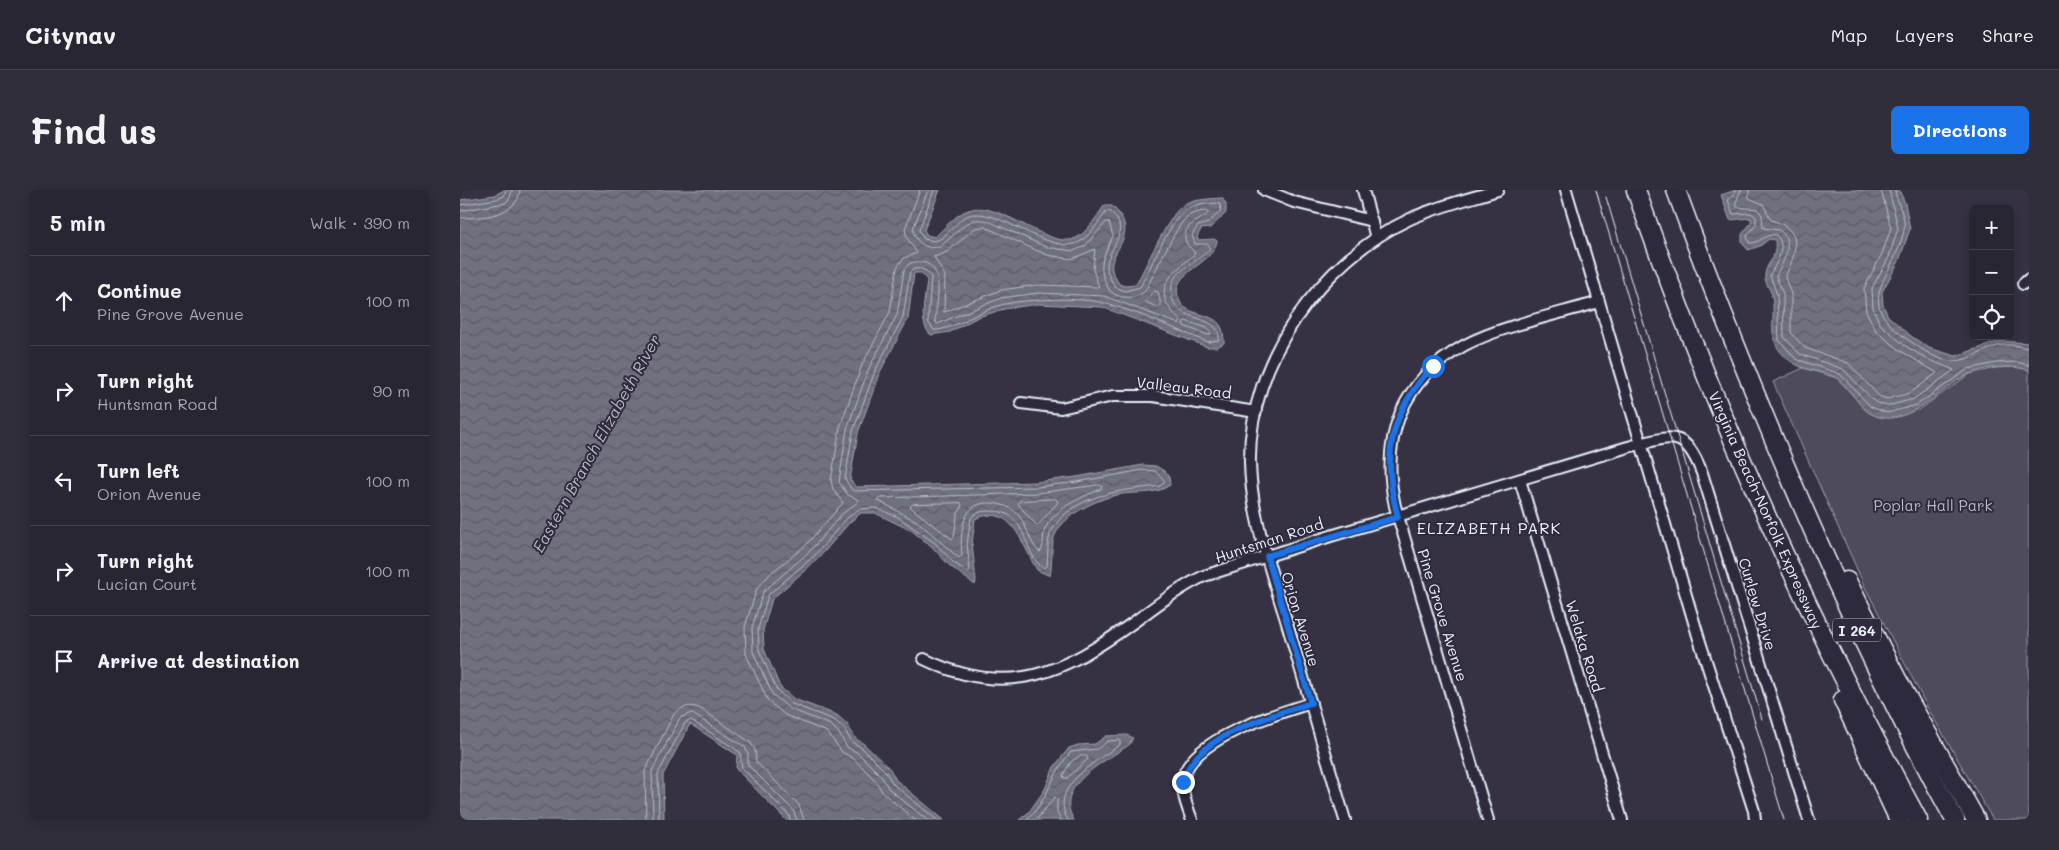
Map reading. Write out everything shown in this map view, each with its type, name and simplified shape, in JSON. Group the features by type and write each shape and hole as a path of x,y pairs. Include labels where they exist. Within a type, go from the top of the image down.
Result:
{"highway":[{"name":"Virginia Beach-Norfolk Expressway","path":"1636,190 1704,371 1764,511 1808,606 1918,820"},
{"name":"I 264","path":"1676,190 1712,292 1857,630 1908,733 1955,820"},
{"path":"1772,434 1898,681 1976,820"},
{"path":"1808,606 1847,711 1899,820"}],"street":[{"path":"1264,190 1294,202 1372,221"},
{"path":"1363,190 1376,238"},
{"name":"Orion Avenue","path":"1345,820 1257,519 1250,461 1256,412 1271,363 1297,315 1326,280 1376,238 1421,214 1498,190"},
{"path":"1566,190 1700,638 1754,811 1755,820"},
{"name":"Pine Grove Avenue","path":"1488,820 1398,517 1390,484 1391,444 1399,414 1420,381 1439,362 1466,345 1487,336 1599,302"},
{"name":"Valleau Road","path":"1021,403 1061,408 1113,396 1153,396 1256,412"},
{"name":"Curlew Drive","path":"1642,444 1669,438 1680,439 1690,448 1696,459 1810,820"},
{"name":"Huntsman Road","path":"924,659 956,672 989,679 1015,679 1040,674 1083,656 1185,584 1204,576 1642,444"},
{"name":"Welaka Road","path":"1520,480 1622,820"},
{"path":"1192,820 1184,794 1183,782 1189,765 1195,758 1233,731 1247,724 1311,703"}],"green space":[{"name":"Poplar Hall Park","path":"2016,367 2029,370 2029,820 1993,820 1929,710 1865,587 1773,382 1803,368 1837,378 1868,412 1919,410 1970,374 1996,368"}],"water":[{"name":"Eastern Branch Elizabeth River","path":"504,190 940,190 924,230 927,235 935,237 961,213 972,209 984,209 998,212 1040,233 1066,240 1076,238 1084,232 1104,206 1112,206 1121,216 1125,225 1125,233 1112,263 1112,270 1119,284 1125,286 1136,285 1164,231 1181,207 1195,201 1222,198 1226,204 1226,213 1210,228 1201,229 1197,237 1198,240 1214,239 1217,241 1214,249 1186,274 1178,288 1179,300 1183,306 1219,323 1223,331 1224,343 1217,347 1207,347 1102,307 1038,304 1004,309 978,317 950,332 931,335 924,324 923,317 927,280 921,273 914,273 908,319 880,372 858,433 850,480 856,487 1037,482 1143,465 1156,466 1164,471 1169,477 1170,485 1158,491 1109,497 1083,508 1067,519 1054,537 1050,576 1037,570 1015,529 1007,521 999,516 988,515 975,519 972,544 975,585 950,566 932,547 912,531 875,513 861,513 850,522 818,559 772,599 763,630 764,649 780,687 794,699 837,715 847,724 856,739 864,744 890,769 896,780 944,820 786,820 736,769 737,755 690,724 663,775 664,820 460,820 460,200 495,195"},
{"path":"1736,190 1899,190 1905,203 1910,229 1899,261 1882,292 1883,305 1888,316 1911,336 1929,348 1956,356 2000,341 2029,343 2029,370 2007,367 1991,368 1969,374 1908,414 1895,418 1881,418 1868,412 1838,379 1828,374 1800,367 1778,349 1773,333 1772,296 1765,278 1767,267 1773,257 1775,240 1769,239 1760,246 1748,250 1742,242 1742,234 1751,223 1751,218 1730,220 1721,195"},
{"path":"1127,735 1133,738 1129,745 1096,767 1076,786 1070,796 1069,808 1074,820 1019,820 1029,812 1045,789 1054,767 1069,748 1078,745 1095,744 1106,736"}],"tram line":[{"path":"1596,190 1784,820"},
{"path":"1606,197 1762,719"}],"district":[{"name":"ELIZABETH PARK","path":"1489,527"}],"route":[{"path":"1183,782 1189,765 1195,758 1233,731 1247,724 1311,703 1267,556 1398,517 1394,506 1389,468 1391,444 1396,422 1408,397 1433,366"}]}
